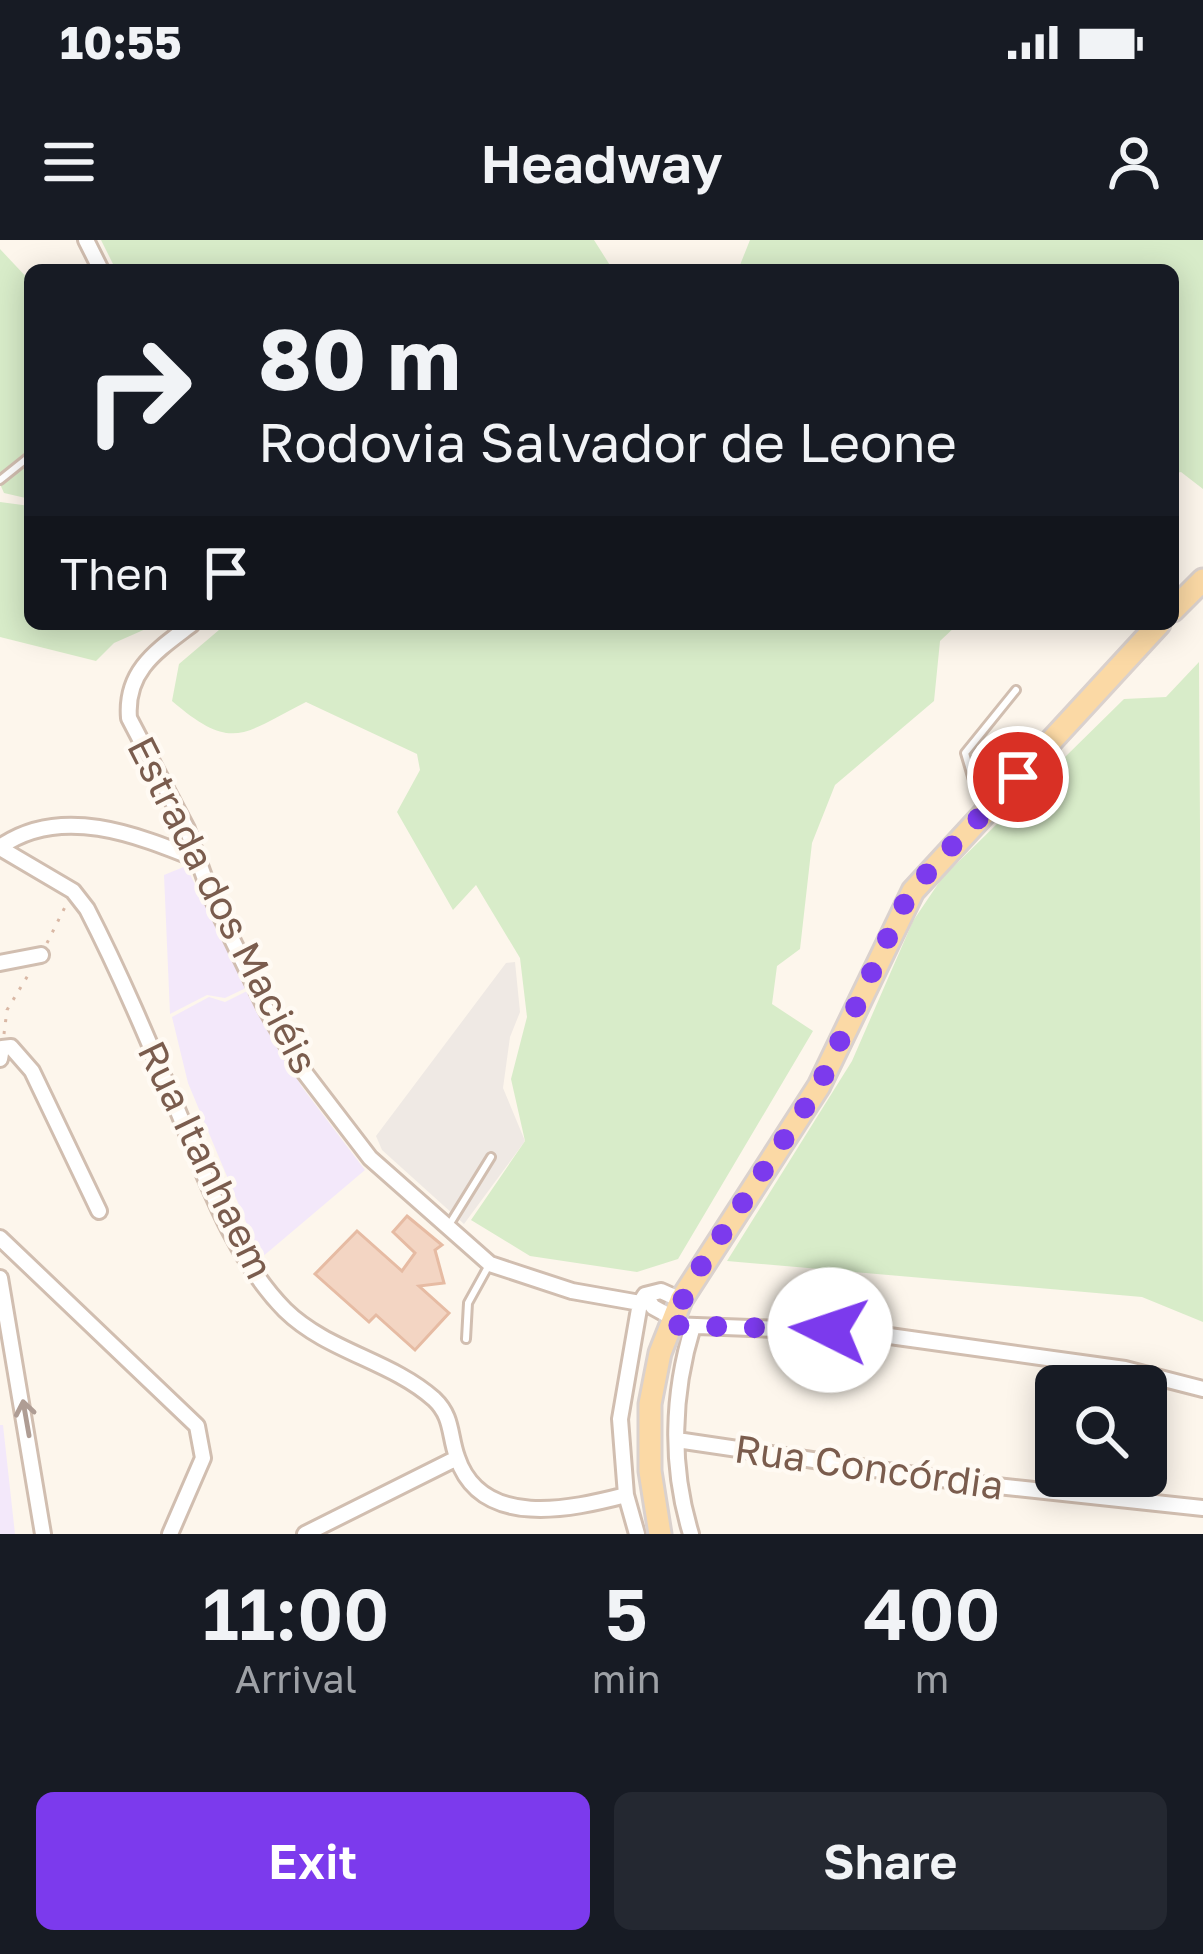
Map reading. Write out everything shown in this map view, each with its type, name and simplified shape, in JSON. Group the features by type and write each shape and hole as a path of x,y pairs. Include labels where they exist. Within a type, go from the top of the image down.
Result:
{"main road":[{"path":"1179,604 1203,580"},
{"path":"660,1534 648,1438 654,1378 679,1317 819,1086 902,907 1153,630"}],"street":[{"name":"Estrada dos Maciéis","path":"185,630 142,665 128,703 143,751 199,860 238,952 298,1064 370,1158 490,1264 572,1292 643,1299 662,1291 679,1317"},
{"path":"0,848 43,827 96,827 199,860"},
{"name":"Rua Itanhaem","path":"0,848 73,891 86,909 203,1174 263,1285 329,1344 435,1400 449,1420 457,1458 487,1494 520,1510 626,1495"},
{"path":"0,963 40,955"},
{"path":"0,1059 1,1048 17,1050 32,1070 98,1211"},
{"path":"0,1238 201,1434 198,1472 170,1534"},
{"path":"0,1278 43,1534"},
{"path":"637,1534 626,1495 622,1397 643,1299"},
{"path":"691,1534 677,1440 679,1317 861,1332 1125,1369 1203,1390"},
{"name":"Rua Concórdia","path":"677,1440 969,1483 1203,1508"},
{"path":"305,1534 457,1458"}],"lane":[{"path":"0,480 24,461"},
{"path":"989,807 976,790 965,753 1016,690"},
{"path":"446,1229 491,1156"},
{"path":"466,1339 468,1303 490,1264"}],"shaded area":[{"path":"186,866 246,988 225,998 207,995 170,1014 164,875"},
{"path":"515,962 520,1012 510,1037 503,1088 525,1141 464,1224 382,1150 376,1136 506,963"},
{"path":"247,991 302,1087 365,1170 261,1258 188,1083 172,1017 209,997 225,1002"},
{"path":"3,1425 15,1534 0,1534"}],"green space":[{"path":"101,240 594,240 609,264 113,264"},
{"path":"750,240 1203,240 1203,489 1179,472 1179,264 740,264"},
{"path":"0,249 24,275 24,498 4,493 0,484"},
{"path":"0,502 24,505 24,630 143,630 114,643 96,661 0,637"},
{"path":"219,630 952,630 940,641 934,701 835,785 812,843 800,949 777,966 772,1004 813,1031 678,1259 637,1272 530,1256 471,1220 525,1141 511,1079 527,1017 520,958 476,885 453,910 397,812 420,770 417,754 306,702 238,733 210,728 172,701 179,664"},
{"path":"1199,662 1203,1322 1142,1297 727,1261 852,1061 913,921 942,878 1124,699 1166,697"}],"building":[{"path":"407,1216 442,1245 435,1250 444,1283 419,1286 449,1313 415,1350 376,1315 369,1322 315,1274 357,1231 402,1271 415,1253 393,1232"}],"route":[{"path":"830,1330 670,1325 696,1274 819,1086 902,907 931,868 1018,777"}]}
